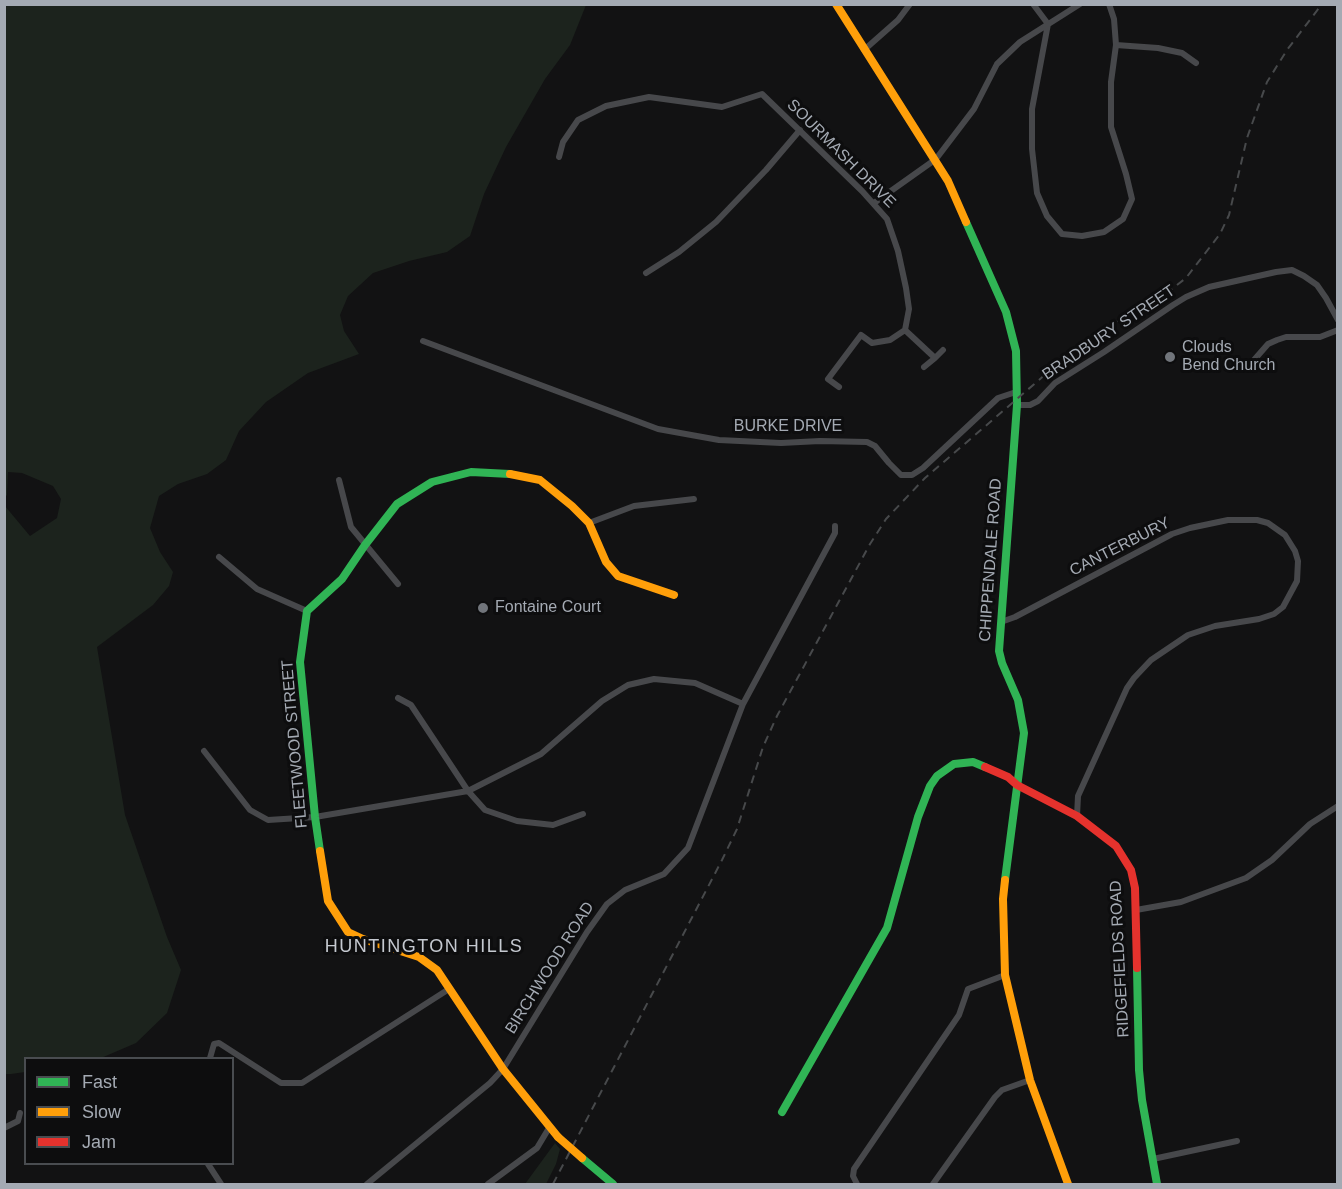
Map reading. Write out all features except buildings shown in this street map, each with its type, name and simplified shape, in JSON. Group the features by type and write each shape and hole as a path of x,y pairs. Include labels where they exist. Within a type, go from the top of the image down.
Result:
{"street":[{"name":"CHIPPENDALE ROAD","path":"836,4 936,159 953,191 1006,312 1016,351 1017,405 999,651 1018,700 1023,722 1003,899 1005,975 1030,1080 1068,1185"},
{"path":"864,50 898,20 910,4"},
{"path":"1033,4 1048,24 1032,109 1032,149 1037,193 1047,216 1062,234 1082,236 1104,232 1123,219 1132,200 1111,127 1111,82 1116,45 1114,18 1109,4"},
{"path":"874,203 936,159 974,109 997,64 1020,42 1080,4"},
{"path":"1116,45 1158,48 1182,53 1196,63"},
{"name":"SOURMASH DRIVE","path":"559,157 563,142 578,120 606,106 649,97 722,107 762,94 874,203 887,219 898,251 909,309 905,330"},
{"path":"646,273 679,252 716,222 766,170 800,130"},
{"name":"BRADBURY STREET","path":"1017,405 1030,405 1038,401 1055,383 1173,305 1209,287 1292,270 1317,285 1338,320"},
{"path":"839,387 828,379 861,335 873,342 890,340 905,330 935,358"},
{"path":"1247,368 1263,348 1277,340 1286,337 1320,337 1338,330"},
{"name":"BURKE DRIVE","path":"423,341 658,429 719,440 781,443 867,442 875,446 901,475 912,475 923,468 998,398 1016,392"},
{"path":"924,367 943,350"},
{"path":"219,557 256,589 307,611 342,579 397,504 432,482 471,472 511,474 540,480 572,506 589,523 606,562 618,576 674,595"},
{"path":"339,480 351,527 398,584"},
{"path":"589,523 634,506 694,499"},
{"name":"CANTERBURY","path":"1002,622 1172,534 1190,528 1228,520 1257,520 1268,523 1285,535 1295,551 1298,561 1297,581 1283,607 1274,614 1259,619 1215,626 1188,635 1151,660 1134,678 1127,688 1078,796 1077,816"},
{"name":"BIRCHWOOD ROAD","path":"367,1185 490,1083 503,1069 587,932 607,904 625,890 664,874 688,848 743,704 835,533 835,526"},
{"name":"FLEETWOOD STREET","path":"307,611 300,662 315,817 328,901 348,932 419,957 437,970 503,1069 549,1128 614,1185"},
{"path":"204,751 250,810 268,820 315,817 468,791 541,754 602,701 627,685 654,679 695,683 743,704"},
{"path":"398,698 411,705 468,791 485,810 517,820 553,825 583,814"},
{"name":"RIDGEFIELDS ROAD","path":"782,1112 887,928 918,817 930,786 937,776 954,764 973,762 1008,777 1017,785 1077,816 1116,846 1127,861 1135,888 1139,1070 1157,1185"},
{"path":"1136,910 1181,902 1246,878 1272,860 1310,824 1338,806"},
{"path":"857,1185 853,1176 854,1169 959,1015 968,989 1005,975"},
{"path":"211,1057 214,1044 219,1043 282,1083 302,1083 449,989"},
{"path":"933,1185 994,1097 1002,1090 1030,1080"},
{"path":"4,1128 18,1121 20,1113"},
{"path":"488,1185 537,1148 549,1128"},
{"path":"1153,1159 1237,1141"},
{"path":"209,1165 221,1185"}],"shaded area":[{"path":"5,4 586,5 570,45 545,79 506,147 484,194 470,236 447,252 373,273 348,296 340,315 344,331 359,354 308,373 266,402 239,431 226,460 207,474 178,484 159,496 150,528 160,552 173,572 169,586 153,605 97,647 125,815 167,937 181,970 167,1013 136,1043 103,1057 24,1057 24,1072 11,1074 4,1074 5,506 30,536 57,518 61,499 53,486 22,473 8,472 5,497"},
{"path":"555,1143 560,1149 556,1164 546,1184 525,1184"}],"railway":[{"path":"553,1184 737,829 763,747 777,716 870,544 886,519 925,478 1075,349 1186,278 1220,234 1229,215 1247,138 1267,82 1287,50 1322,4"}],"traffic: fast":[{"path":"966,222 1006,312 1016,351 1017,405 999,651 1018,700 1024,733 1005,880"},
{"path":"320,851 300,662 307,611 342,579 397,504 432,482 471,472 510,474"},
{"path":"782,1112 887,928 918,817 930,786 937,776 954,764 973,762 985,767"},
{"path":"1137,968 1139,1070 1157,1184"},
{"path":"582,1158 613,1184"}],"traffic: slow":[{"path":"836,4 948,181 966,222"},
{"path":"510,474 540,480 572,506 589,523 606,562 618,576 674,595"},
{"path":"320,851 328,901 348,932 419,957 437,970 503,1069 558,1137"},
{"path":"1005,880 1003,899 1005,975 1030,1080 1068,1184"},
{"path":"558,1137 582,1158"}],"traffic: jam":[{"path":"985,767 1008,777 1017,785 1077,816 1116,846 1131,870 1135,888 1137,968"}],"place":[{"name":"Clouds Bend Church","path":"1170,357"},
{"name":"Fontaine Court","path":"483,608"}],"district":[{"name":"HUNTINGTON HILLS","path":"424,947"}]}
